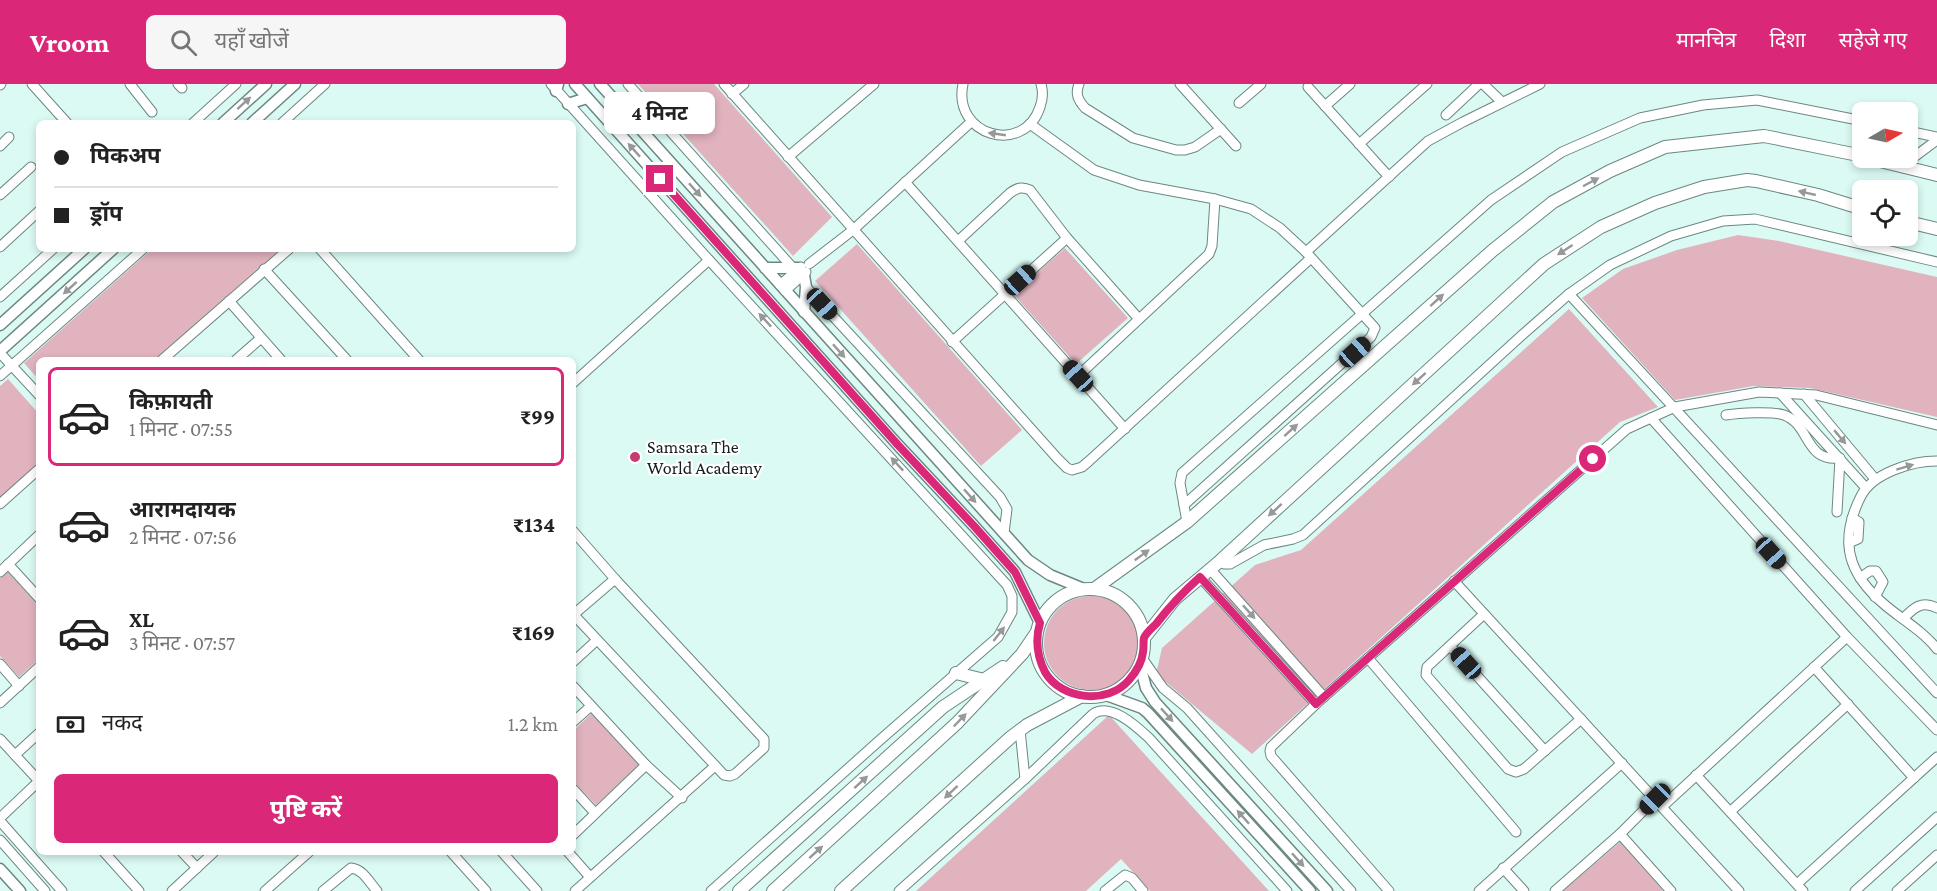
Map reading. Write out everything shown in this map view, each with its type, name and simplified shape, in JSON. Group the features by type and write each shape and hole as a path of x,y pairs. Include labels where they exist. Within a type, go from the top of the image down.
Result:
{"main road":[{"path":"773,891 957,723 1022,654 1051,605 1072,592 1089,589 1187,522 1492,251 1553,202 1610,171 1665,147 1764,136 1852,154"},
{"path":"1910,168 1937,175"},
{"path":"1144,638 1175,599 1544,264 1601,227 1655,203 1704,187 1747,180 1852,205"},
{"path":"1918,224 1937,229"},
{"path":"1039,628 1037,651 1046,673 1056,685 1082,696 1106,694 1128,681 1141,662 1144,638 1141,624 1135,612 1120,597 1089,589"},
{"path":"739,891 943,707 1022,654"},
{"path":"956,673 984,680"},
{"path":"842,891 1020,730 1082,696"}],"street":[{"path":"32,84 64,120"},
{"path":"130,84 152,112"},
{"path":"196,120 236,84"},
{"path":"226,120 266,84"},
{"path":"255,120 295,84"},
{"path":"285,120 325,84"},
{"path":"575,84 898,445 1015,572 1039,628"},
{"path":"600,84 1028,560 1050,575 1089,589"},
{"path":"628,84 802,273 1000,497 1007,509 1004,533"},
{"path":"724,84 952,342 1067,468 1072,470 1082,467 1125,429 1428,141 1540,84"},
{"path":"732,94 744,84"},
{"path":"788,157 874,84"},
{"path":"963,84 961,99 971,122 994,135 1013,133 1030,124 1038,114 1042,102 1041,84"},
{"path":"1079,84 1076,90 1079,101 1085,108 1133,138 1176,150 1185,150 1195,147 1221,129"},
{"path":"1180,84 1236,146"},
{"path":"1325,106 1350,84"},
{"path":"1359,144 1426,84"},
{"path":"1446,115 1481,84 1502,102"},
{"path":"1239,103 1259,85"},
{"path":"555,86 568,104 709,260 1011,590 1012,612 1001,634 711,891"},
{"path":"1308,87 1389,177"},
{"path":"568,104 587,98"},
{"path":"1187,522 1180,483 1182,473 1491,200 1562,152 1640,118 1703,105 1757,100 1852,119"},
{"path":"783,288 853,230 971,122"},
{"path":"1030,124 1094,170 1138,185 1215,199 1251,209 1280,228 1309,255 1375,328 1371,337 1184,505"},
{"path":"1918,134 1937,139"},
{"path":"0,146 9,138"},
{"path":"1918,154 1937,139"},
{"path":"0,195 31,167"},
{"path":"905,182 1125,429"},
{"path":"958,241 1010,193 1020,187 1030,190 1067,238 1139,319"},
{"path":"1078,376 1211,251 1215,199"},
{"path":"0,247 36,214"},
{"path":"1210,569 1230,564 1264,545 1303,535 1569,294 1610,265 1671,236 1731,220 1764,220 1937,262"},
{"path":"952,342 1067,238"},
{"path":"0,297 49,252"},
{"path":"0,325 81,252"},
{"path":"36,391 0,352 110,252"},
{"path":"0,376 140,252"},
{"path":"165,357 285,252"},
{"path":"323,252 416,357"},
{"path":"576,380 709,260"},
{"path":"765,268 802,273"},
{"path":"264,269 344,357"},
{"path":"802,273 804,312"},
{"path":"1569,294 1937,693"},
{"path":"229,301 277,357"},
{"path":"239,357 261,338"},
{"path":"1389,891 1270,754 1271,747 1316,704 1627,429 1675,407 1759,393 1816,395 1937,425"},
{"path":"1780,393 1866,488"},
{"path":"1804,394 1875,479"},
{"path":"1726,415 1783,414 1797,423 1819,455 1829,460 1840,458"},
{"path":"1651,418 1846,637 1937,730"},
{"path":"1837,512 1840,458"},
{"path":"1937,461 1901,467 1875,479 1866,488 1852,518 1859,522 1858,539 1849,543 1851,558 1860,578 1875,597 1937,649"},
{"path":"0,504 36,472"},
{"path":"576,534 764,739 764,748 735,774 724,775 576,617"},
{"path":"965,538 984,536"},
{"path":"0,572 36,538"},
{"path":"8,564 36,595"},
{"path":"1210,569 1324,697"},
{"path":"1210,569 1316,704"},
{"path":"1860,578 1870,571 1876,571 1883,582 1875,597"},
{"path":"576,613 615,579"},
{"path":"1454,581 1739,891"},
{"path":"1903,619 1918,605 1932,605 1937,608"},
{"path":"1484,614 1427,667 1426,675 1495,754 1509,769 1516,772 1524,769 1581,719"},
{"path":"1662,807 1846,637"},
{"path":"576,659 597,640"},
{"path":"1450,646 1545,751"},
{"path":"1368,658 1516,832"},
{"path":"1141,662 1146,688 1155,702 1327,891"},
{"path":"1141,662 1163,688 1187,708 1351,891"},
{"path":"0,664 19,686"},
{"path":"1814,667 1914,778"},
{"path":"0,703 36,670"},
{"path":"576,689 646,765 682,798"},
{"path":"1106,694 1142,708 1148,713 1310,891"},
{"path":"1731,811 1848,704"},
{"path":"576,719 591,706"},
{"path":"899,891 1098,711 1109,711 1131,722 1149,738 1287,891"},
{"path":"1020,730 1025,779"},
{"path":"15,755 36,736"},
{"path":"0,739 36,778"},
{"path":"1696,774 1800,888 1937,758"},
{"path":"1479,891 1622,764"},
{"path":"576,833 646,765"},
{"path":"575,891 682,798 715,766"},
{"path":"36,784 0,820 62,891"},
{"path":"576,792 595,813"},
{"path":"1555,891 1620,834 1655,799"},
{"path":"1855,891 1937,817"},
{"path":"1620,834 1670,891"},
{"path":"0,840 45,891"},
{"path":"107,855 140,891"},
{"path":"185,855 197,868"},
{"path":"172,891 211,855"},
{"path":"265,891 306,855"},
{"path":"454,855 486,891"},
{"path":"505,855 537,891"},
{"path":"571,855 590,877"},
{"path":"1897,891 1937,855"},
{"path":"323,891 351,868 357,868 362,872 377,891"},
{"path":"1503,868 1524,891"},
{"path":"0,869 20,891"},
{"path":"1106,891 1125,875 1132,878 1143,891"}],"shaded area":[{"path":"638,84 714,84 832,217 793,256"},
{"path":"1738,235 1779,241 1937,277 1937,417 1810,388 1753,386 1675,400 1582,298 1623,269 1677,250"},
{"path":"857,244 1022,430 981,466 815,281"},
{"path":"1065,248 1128,318 1076,364 1013,294"},
{"path":"149,252 278,252 159,357 36,357 36,377 24,363"},
{"path":"1569,309 1658,407 1620,422 1252,754 1156,674 1162,648 1255,565 1301,550"},
{"path":"8,379 36,411 36,467 0,499 0,386"},
{"path":"7,571 36,603 36,662 19,677 0,656 0,578"},
{"path":"1091,596 1109,600 1124,610 1134,625 1138,643 1134,661 1124,676 1109,686 1091,690 1073,686 1058,676 1048,661 1044,643 1048,625 1058,610 1073,600"},
{"path":"592,713 640,765 596,805 576,784 576,728"},
{"path":"1109,715 1269,891 1150,891 1121,859 1086,891 916,891"},
{"path":"1620,842 1662,891 1563,891"}],"place":[{"name":"Samsara The World Academy","path":"635,457"}],"route":[{"path":"660,179 1015,572 1040,623 1037,632 1037,651 1046,673 1056,685 1071,693 1082,696 1106,694 1124,685 1140,665 1144,638 1175,599 1200,577 1316,704 1593,459"}]}
